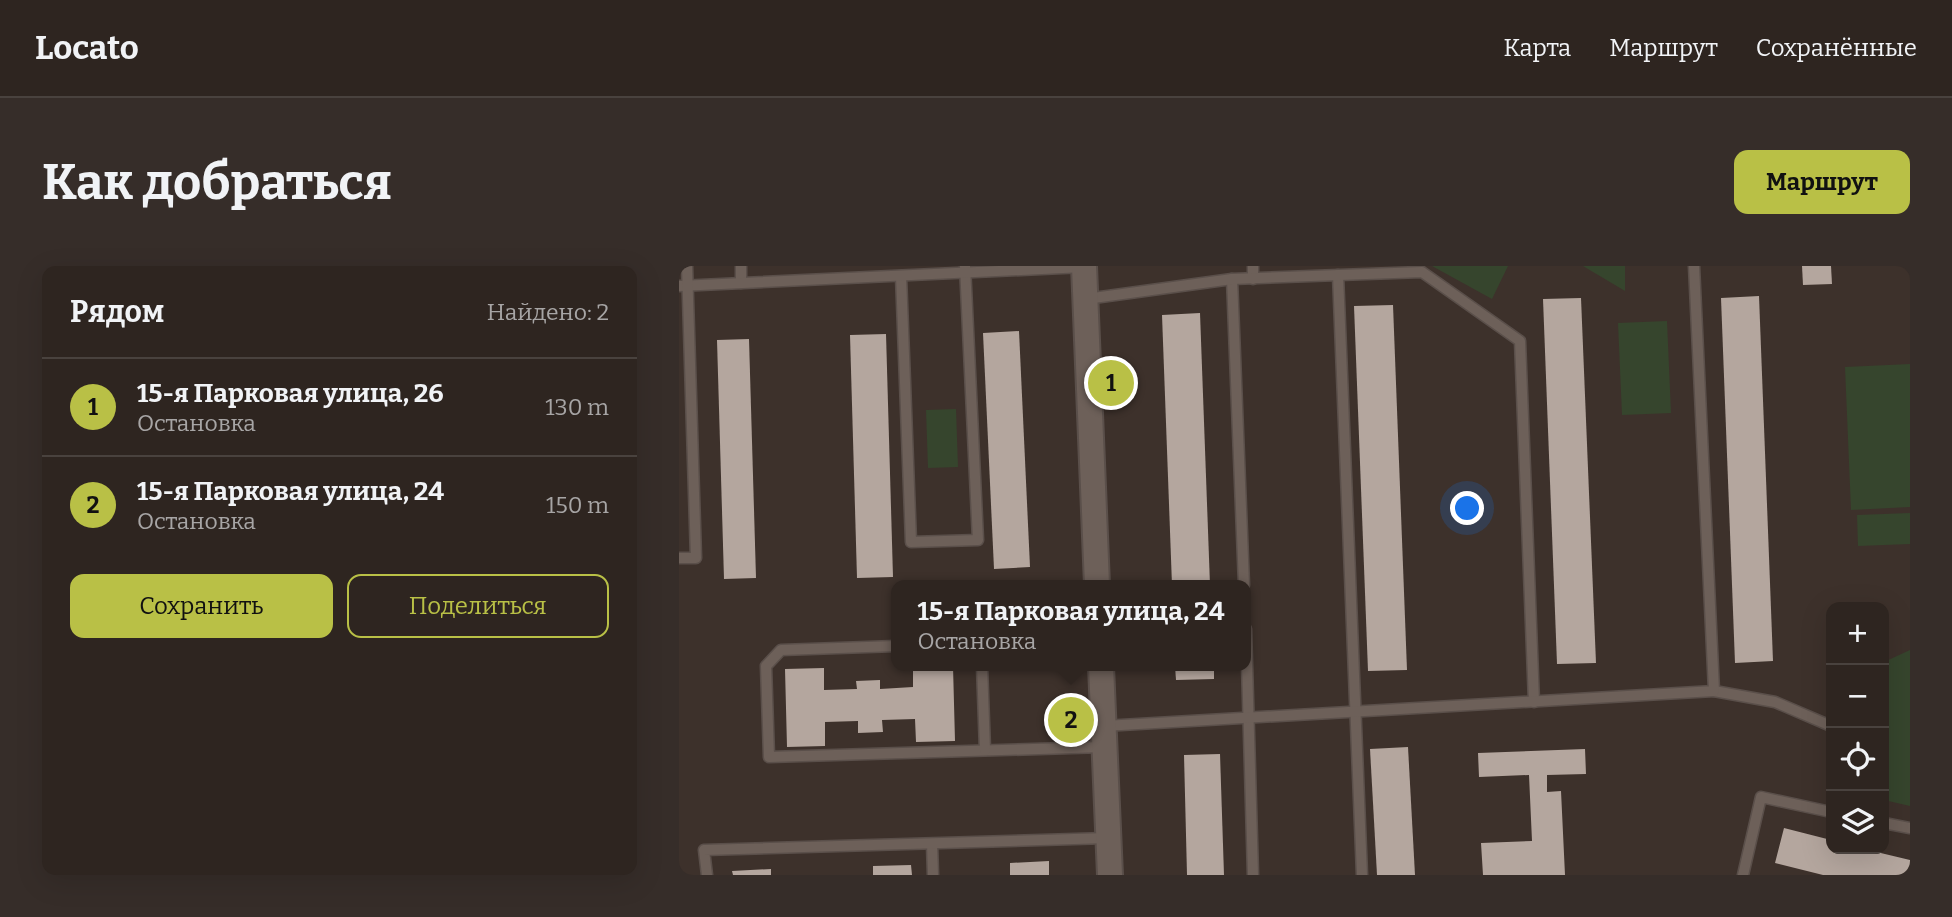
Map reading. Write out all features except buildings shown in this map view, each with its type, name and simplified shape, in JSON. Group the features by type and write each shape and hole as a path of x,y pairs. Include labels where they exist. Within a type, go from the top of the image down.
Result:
{"street":[{"path":"1084,267 1097,580"},
{"path":"1101,671 1110,875"}],"lane":[{"path":"679,558 696,558 683,286 687,266"},
{"path":"741,266 741,283"},
{"path":"1253,266 1253,279"},
{"path":"1695,266 1714,691"},
{"path":"683,286 901,276 916,270 1084,267"},
{"path":"901,276 911,542 978,540 965,269"},
{"path":"1086,299 1232,279 1422,272 1520,341 1534,702"},
{"path":"1338,275 1362,875"},
{"path":"1232,279 1244,580"},
{"path":"891,646 781,650 766,666 769,757 985,751 1249,717 1714,691 1775,702 1826,724"},
{"path":"982,671 985,751"},
{"path":"1247,671 1253,875"},
{"path":"1744,875 1762,797 1826,811"},
{"path":"1889,824 1910,828"},
{"path":"707,875 704,850 1108,838"},
{"path":"932,844 933,875"}],"green space":[{"path":"1432,266 1508,266 1492,299"},
{"path":"1583,266 1625,266 1625,291"},
{"path":"1667,321 1671,413 1622,415 1618,323"},
{"path":"1910,364 1910,507 1851,510 1845,367"},
{"path":"956,409 958,467 928,468 926,410"},
{"path":"1910,513 1910,544 1858,546 1857,515"},
{"path":"1910,650 1910,806 1889,801 1889,660"}],"place":[{"name":"15-я Парковая улица, 26","path":"1111,383"},
{"name":"15-я Парковая улица, 24","path":"1071,720"}]}
